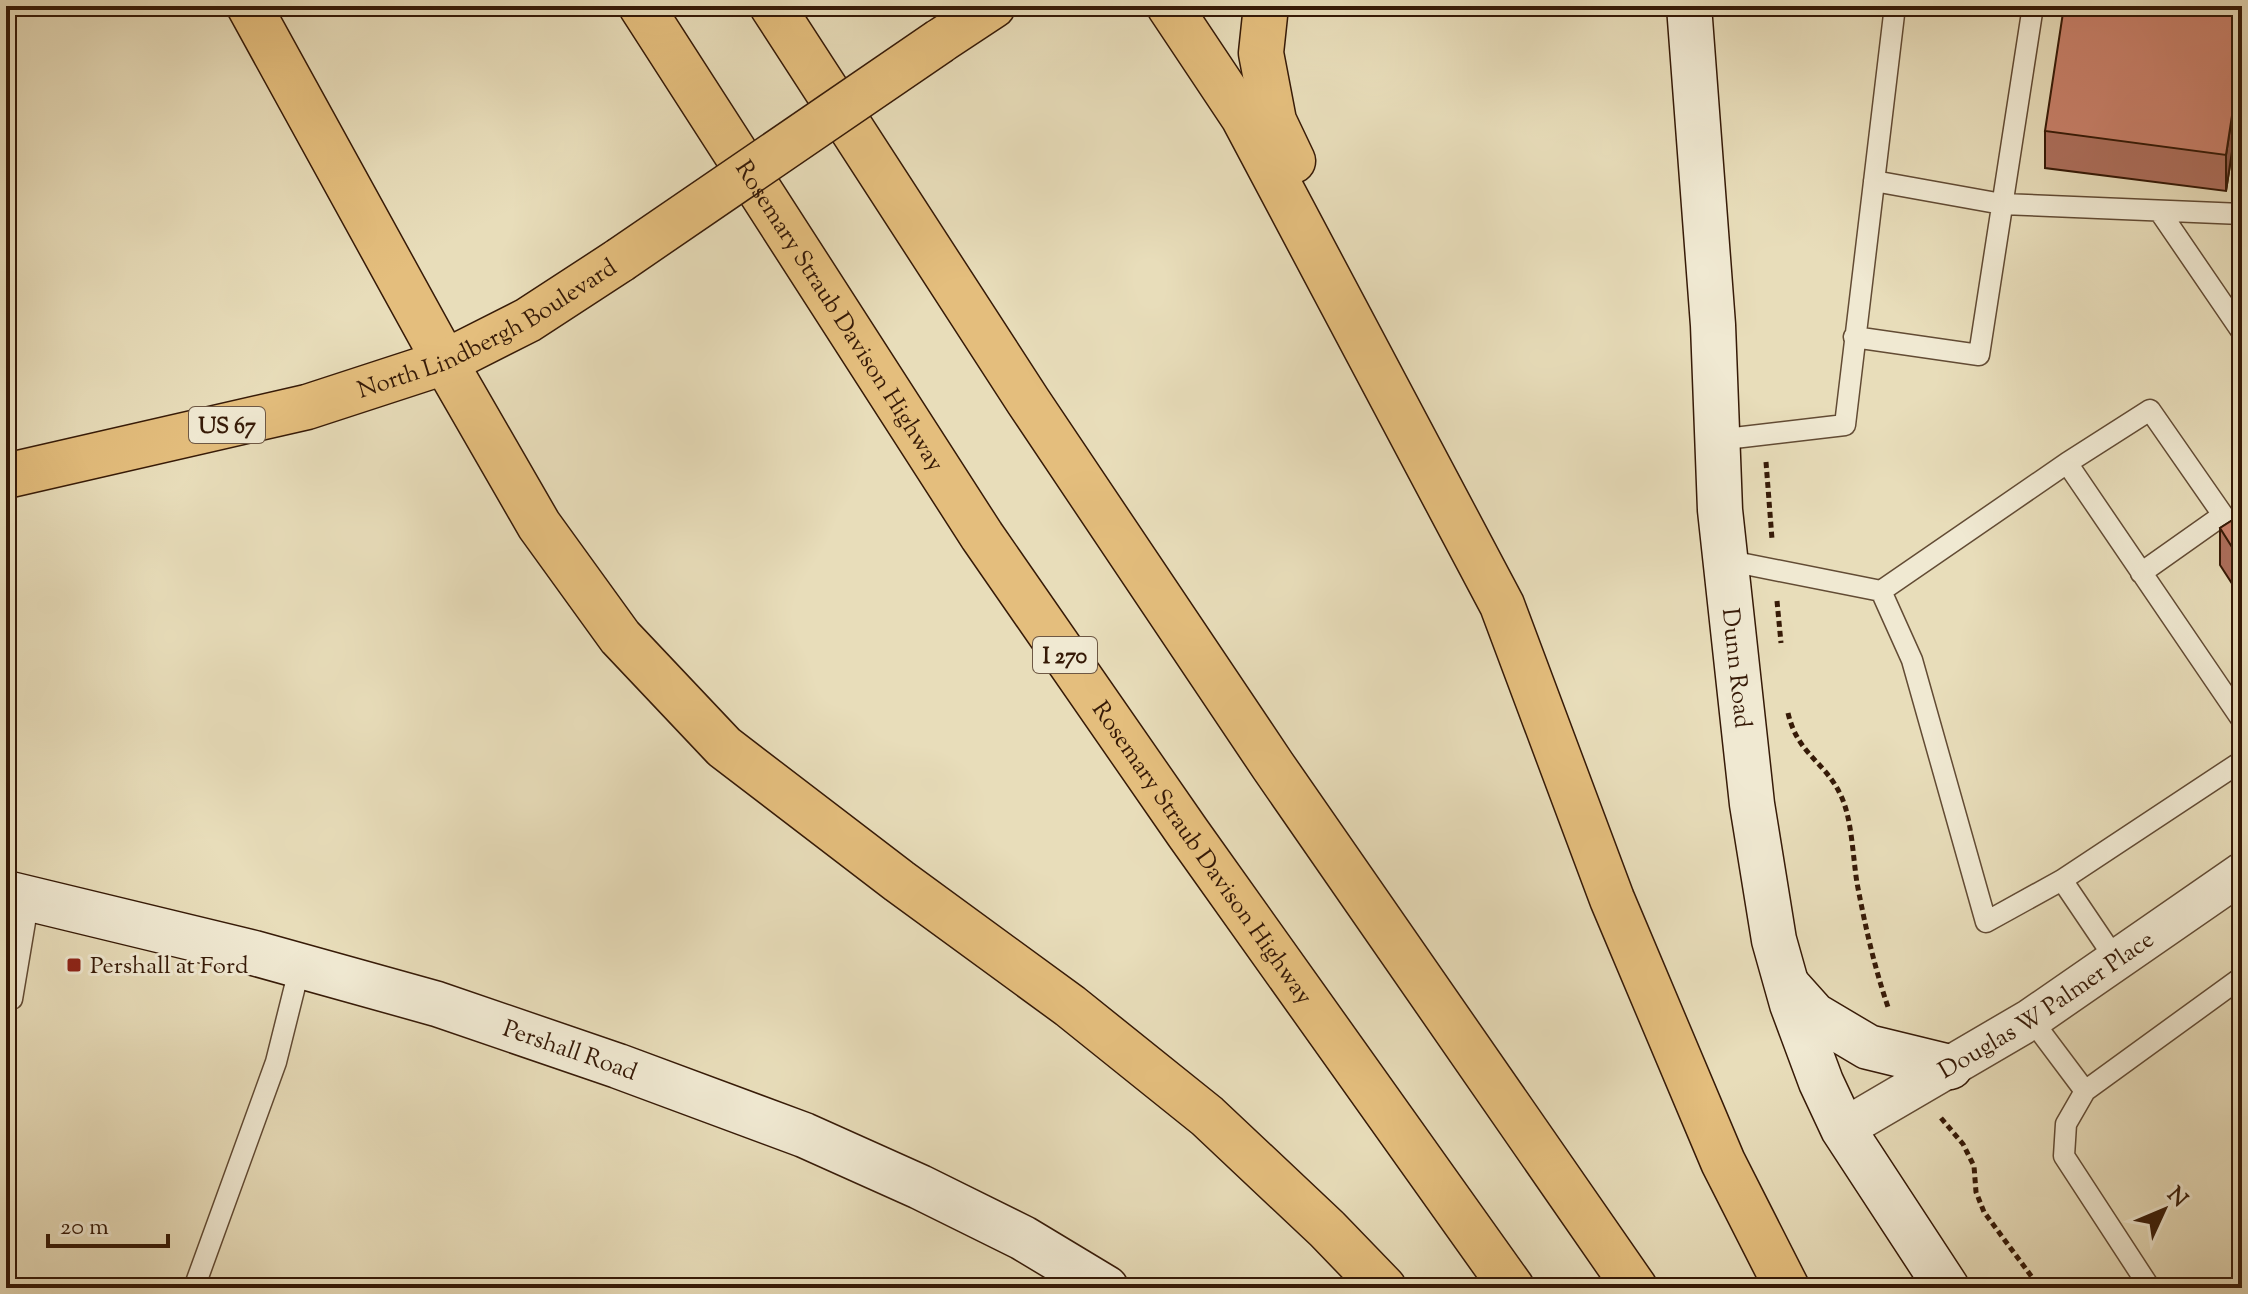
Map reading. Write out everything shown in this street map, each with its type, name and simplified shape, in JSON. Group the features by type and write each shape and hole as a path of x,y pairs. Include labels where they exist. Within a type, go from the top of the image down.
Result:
{"highway":[{"path":"249,6 445,362 539,525 620,637 724,747 899,881 1070,1006 1207,1116 1327,1229 1384,1288"},
{"name":"Rosemary Straub Davison Highway","path":"641,6 991,549 1188,833 1512,1288"},
{"path":"772,6 1028,401 1264,753 1635,1288"},
{"name":"North Lindbergh Boulevard","path":"6,476 307,407 445,362 528,320 993,6"},
{"path":"1169,6 1243,117 1502,605 1612,899 1723,1162 1787,1288"},
{"path":"1266,6 1261,53 1274,121 1318,216 1383,377"}],"street":[{"name":"Dunn Road","path":"1689,6 1713,325 1720,510 1752,804 1774,940 1821,1082 1843,1129 1947,1288"},
{"name":"Douglas W Palmer Place","path":"1843,1129 2031,1019 2242,873"},
{"name":"Pershall Road","path":"17,896 300,966 437,1004 618,1066 804,1135 920,1187 1023,1238 1106,1288"},
{"path":"1787,985 1814,1015 1868,1047 1950,1067"}],"lane":[{"path":"1717,440 1845,425 1895,6"},
{"path":"1854,337 1979,355 2033,6"},
{"path":"1874,181 2002,204 2242,214"},
{"path":"2160,212 2242,332"},
{"path":"1725,560 1881,591 2150,410 2223,515 2141,573"},
{"path":"2067,463 2242,720"},
{"path":"1881,591 1912,660 1986,922 2062,880 2242,761"},
{"path":"2062,880 2116,960"},
{"path":"12,999 17,896"},
{"path":"194,1288 276,1062 300,966"},
{"path":"2150,1288 2064,1156 2066,1124 2085,1091 2242,977"},
{"path":"2031,1019 2085,1091"}],"path":[{"path":"1763,434 1782,656"},
{"path":"1786,698 1793,733 1805,751 1829,774 1844,801 1865,930 1889,1011"},
{"path":"1944,1124 1969,1155 1974,1166 1976,1192 1984,1212 2040,1288"}],"building":[{"path":"2064,6 2242,8 2242,110 2233,109 2226,155 2045,131"},
{"path":"2242,514 2242,563 2220,528"}],"place":[{"name":"Pershall at Ford","path":"74,965"}]}
